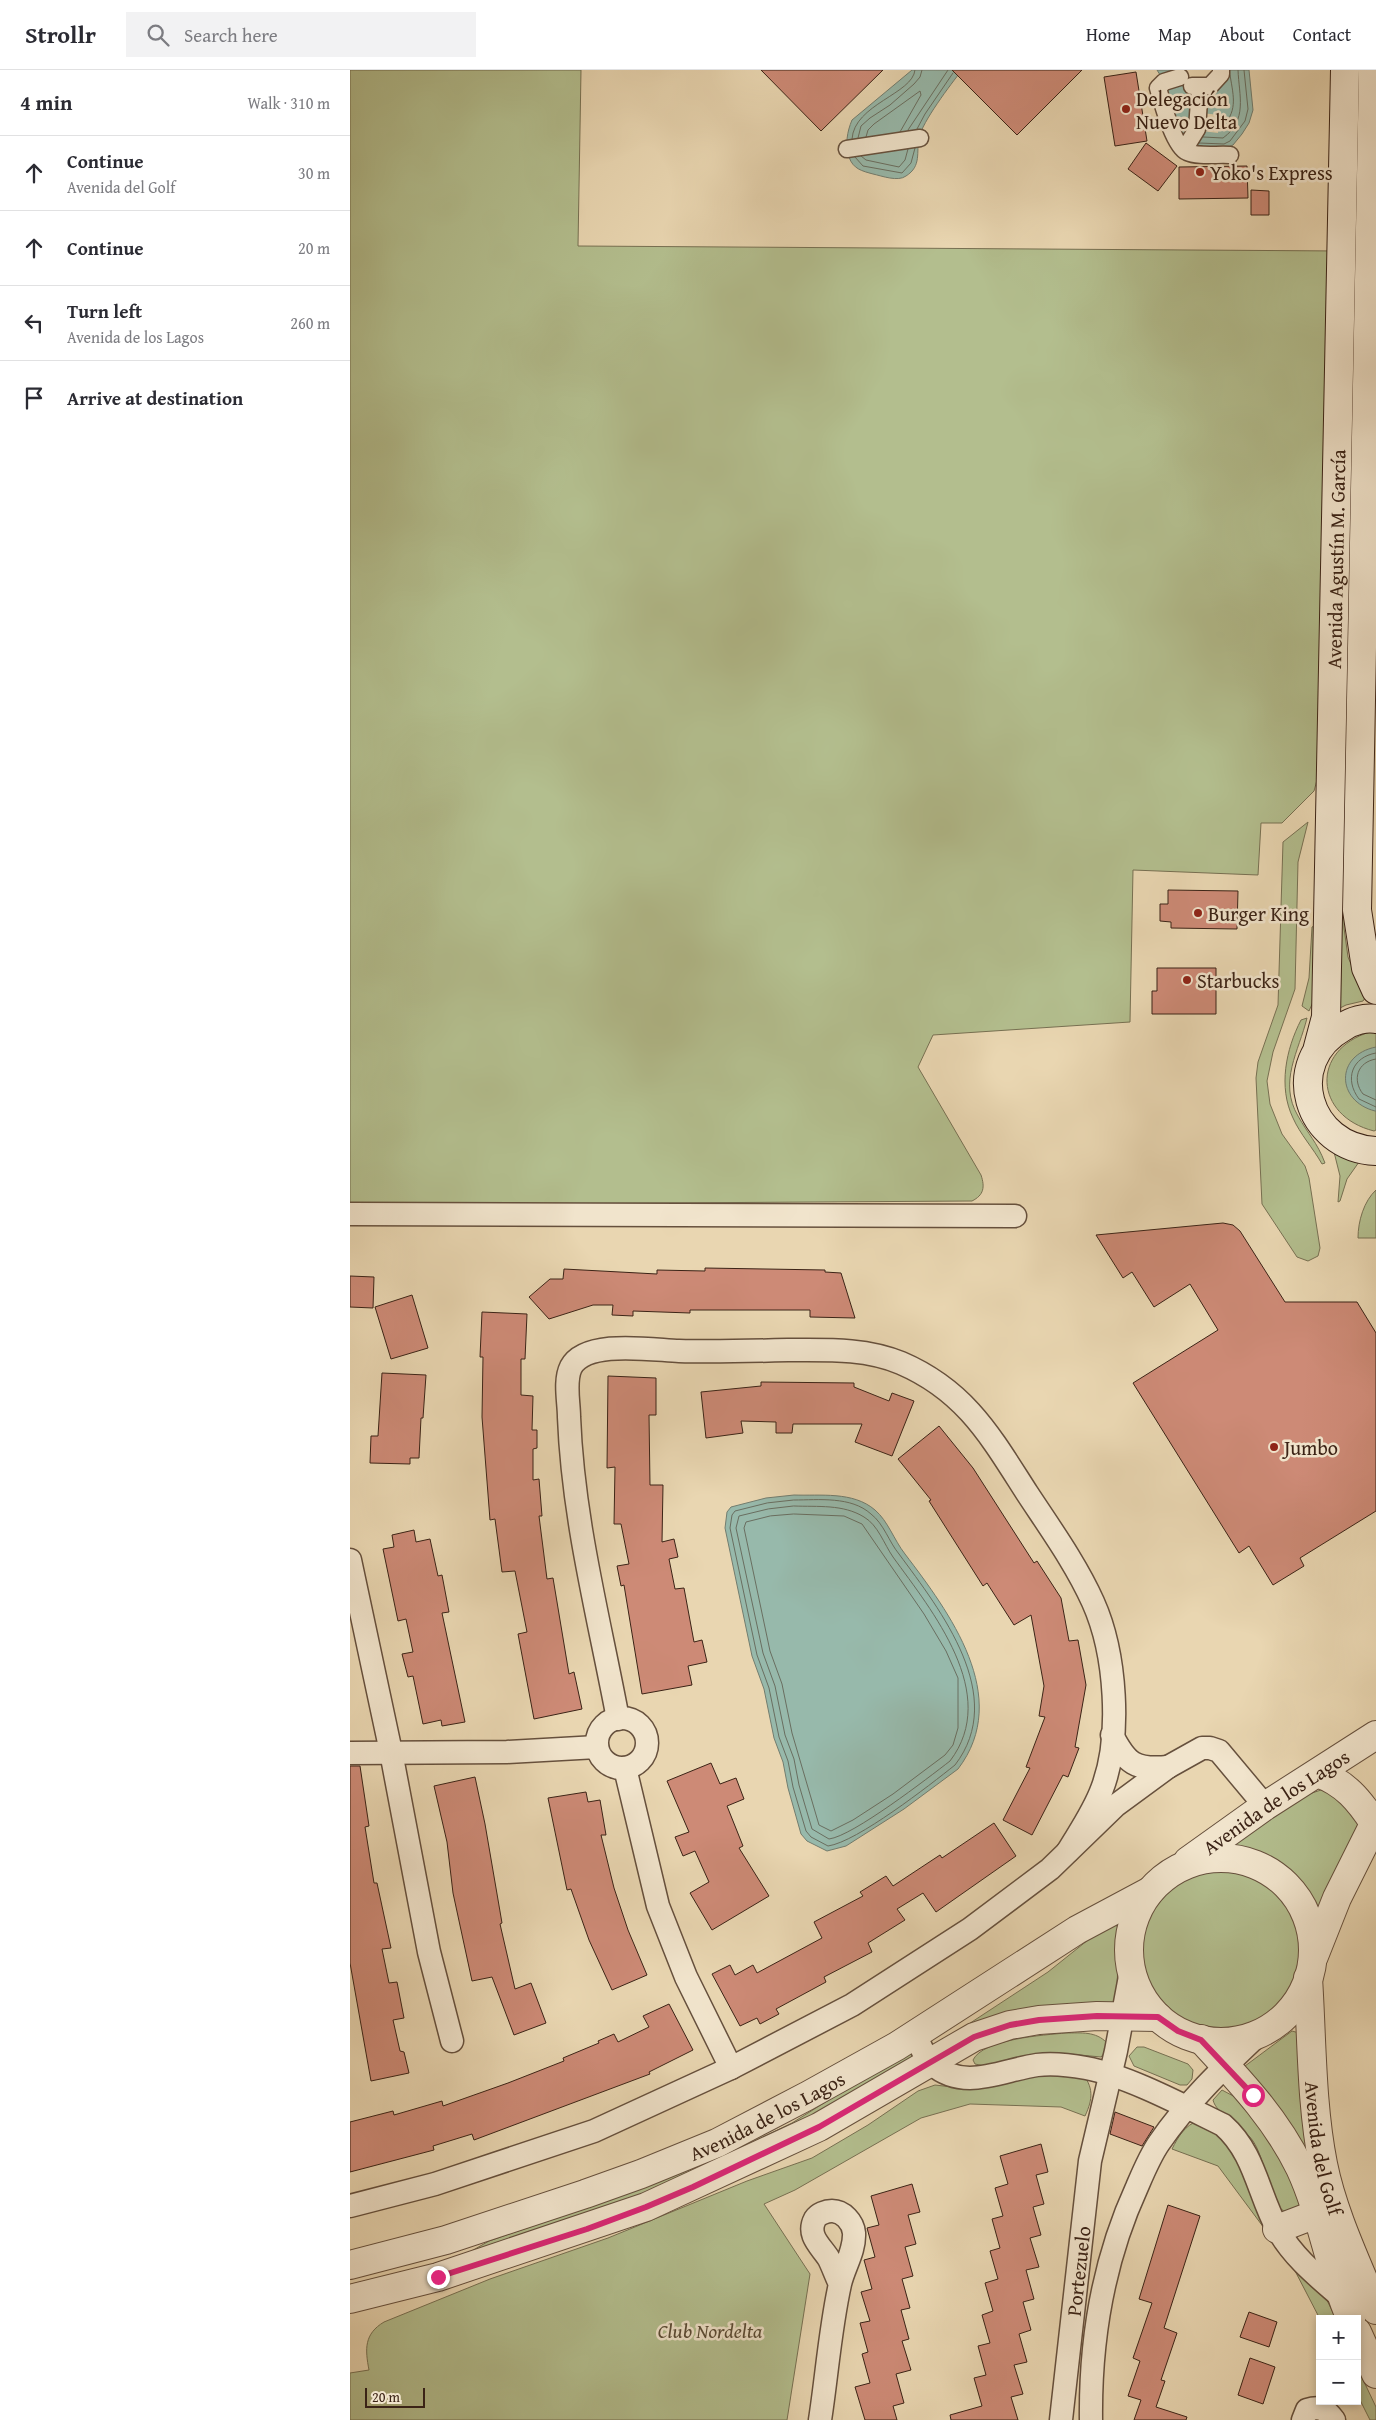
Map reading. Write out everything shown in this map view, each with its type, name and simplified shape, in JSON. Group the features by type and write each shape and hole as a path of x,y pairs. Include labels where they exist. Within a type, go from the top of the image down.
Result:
{"street":[{"path":"1221,70 1221,74 1210,86 1192,86 1179,74 1164,82 1158,88 1167,119 1184,150 1188,153 1230,155"},
{"name":"Avenida Agustín M. García","path":"1345,70 1326,1017 1318,1047 1310,1065 1307,1085 1310,1105 1320,1123 1334,1138 1352,1147 1376,1151"},
{"name":"Avenida Agustín M. García","path":"1373,70 1357,910 1366,968 1376,990"},
{"path":"1184,150 1197,129 1200,87"},
{"path":"847,149 920,138"},
{"path":"1318,1047 1333,1032 1351,1022 1376,1019"},
{"path":"350,1214 1015,1216"},
{"path":"618,1719 583,1548 575,1498 568,1376 571,1367 578,1357 591,1351 610,1349 703,1351 839,1350 900,1363 953,1394 974,1414 990,1434 1076,1570 1093,1602 1105,1635 1112,1664 1112,1735 1104,1786 1094,1810 1068,1851"},
{"path":"350,1560 391,1752 429,1952 452,2042"},
{"path":"618,1719 635,1722 646,1736 647,1744 640,1760 625,1768 610,1766 604,1761 597,1747 597,1739 604,1725 618,1719"},
{"path":"1112,1735 1121,1753 1133,1764 1146,1769 1168,1767"},
{"name":"Avenida de los Lagos","path":"350,2265 446,2240 641,2174 717,2143 807,2096 915,2035 1077,1930 1150,1891 1177,1868 1265,1806 1376,1735"},
{"path":"350,1753 507,1752 597,1747"},
{"path":"350,2206 435,2184 594,2131 731,2068 852,2005 970,1930 1050,1869 1115,1806 1168,1767 1202,1748 1219,1751 1265,1806"},
{"path":"625,1768 658,1906 686,1977 731,2068"},
{"path":"1150,1891 1135,1915 1129,1943 1131,1971 1141,1996 1158,2017 1178,2031 1201,2040 1220,2042 1240,2040 1259,2034 1275,2024 1301,1996 1337,1898 1375,1821 1358,1798 1344,1786 1318,1772"},
{"name":"Avenida del Golf","path":"1177,1868 1198,1860 1220,1858 1242,1860 1262,1868 1281,1880 1296,1897 1306,1916 1312,1938 1310,1969 1317,2131 1323,2166 1325,2210 1346,2308"},
{"name":"Portezuelo","path":"1062,2420 1090,2161 1111,2074 1131,1971"},
{"name":"Avenida de los Lagos","path":"350,2299 446,2274 646,2207 819,2127 931,2064 974,2037 1010,2025 1039,2020 1122,2016 1158,2017"},
{"name":"Portezuelo","path":"1091,2420 1093,2346 1110,2257 1124,2214 1158,2144 1209,2081 1259,2034"},
{"path":"915,2035 931,2064 950,2075 966,2079 978,2079 1038,2065 1063,2065 1111,2074 1188,2107 1223,2125 1236,2136 1247,2153 1277,2229 1301,2261 1346,2308"},
{"name":"Avenida del Golf","path":"1201,2040 1253,2095 1271,2118 1325,2210 1376,2310"},
{"path":"1277,2229 1325,2210"},
{"path":"820,2420 840,2284"},
{"path":"1361,2341 1376,2374"},
{"path":"1303,2420 1307,2410 1316,2407 1327,2411 1334,2420"}],"green space":[{"path":"350,70 581,70 578,246 1341,251 1320,769 1314,791 1282,823 1261,823 1258,875 1133,870 1130,1022 933,1035 918,1067 981,1175 983,1183 981,1193 972,1201 350,1205"},
{"path":"1353,70 1361,70 1344,928 1348,957 1365,998 1363,1001 1346,1005 1334,1011"},
{"path":"1308,822 1298,862 1295,989 1273,1052 1267,1081 1270,1104 1282,1134 1305,1166 1309,1178 1320,1248 1318,1256 1308,1261 1297,1257 1262,1204 1256,1078 1258,1062 1278,1005 1283,842"},
{"path":"1316,925 1313,1002 1309,1011 1302,1006 1309,978 1312,927"},
{"path":"1307,1018 1292,1067 1290,1091 1292,1103 1298,1116 1322,1156 1325,1163 1322,1164 1296,1124 1288,1106 1286,1094 1286,1068 1291,1043 1301,1020"},
{"path":"1370,1032 1376,1032 1376,1130 1374,1131 1354,1123 1340,1112 1331,1098 1327,1083 1329,1067 1337,1053 1350,1041"},
{"path":"1334,1152 1357,1159 1359,1162 1347,1179 1338,1202 1340,1176"},
{"path":"1376,1190 1376,1238 1358,1238 1363,1212 1368,1200"},
{"path":"1321,1790 1334,1791 1355,1814 1358,1825 1319,1912 1316,1912 1301,1890 1282,1871 1266,1861 1241,1853 1234,1848 1235,1842 1303,1796"},
{"path":"1228,1870 1258,1879 1277,1893 1287,1905 1294,1919 1299,1934 1299,1966 1294,1981 1287,1995 1277,2007 1265,2017 1243,2027 1228,2030 1212,2030 1197,2027 1175,2017 1153,1995 1141,1966 1140,1942 1143,1927 1153,1905 1175,1883 1204,1871"},
{"path":"1115,1923 1118,1928 1117,2009 955,2033 1048,1972 1108,1924"},
{"path":"1292,2031 1299,2033 1315,2164 1245,2066"},
{"path":"1066,2033 1098,2036 1107,2043 1106,2051 1101,2057 1059,2053 989,2067 975,2064 973,2060 979,2053 1001,2043 1015,2039"},
{"path":"1137,2047 1144,2047 1188,2064 1193,2070 1192,2079 1187,2085 1180,2085 1134,2066 1129,2056"},
{"path":"914,2050 916,2062 644,2202 459,2266 461,2257 489,2241 639,2189 723,2156 792,2123 907,2051"},
{"name":"Club Nordelta","path":"1026,2071 1081,2072 1088,2083 1091,2093 1090,2104 1085,2116 1061,2107 970,2104 921,2118 795,2190 764,2204 810,2274 787,2420 350,2420 350,2373 369,2370 367,2349 369,2337 384,2322 490,2279 608,2238 747,2181 812,2158 868,2125 918,2091 935,2085 952,2087 978,2084"},
{"path":"1222,2090 1237,2098 1277,2149 1303,2209 1289,2213 1279,2207 1253,2141 1215,2105 1213,2100"},
{"path":"1198,2121 1215,2125 1324,2294 1334,2315 1318,2315 1293,2267 1218,2166 1172,2149 1179,2136 1193,2123"},
{"path":"1361,2375 1376,2407 1376,2420 1370,2420 1361,2402"}],"water":[{"path":"912,70 962,70 938,103 921,131 916,163 911,172 903,178 894,179 858,169 849,157 847,147 852,120"},
{"path":"1157,70 1249,70 1253,110 1249,123 1233,145 1225,149 1192,148 1180,129 1167,89"},
{"path":"1376,1047 1375,1111 1362,1106 1353,1098 1347,1088 1346,1078 1347,1068 1353,1059 1363,1052"},
{"path":"794,1495 847,1497 866,1504 880,1514 901,1549 940,1602 956,1629 969,1656 977,1685 979,1713 973,1741 958,1769 904,1809 846,1846 827,1851 807,1841 801,1834 783,1762 774,1738 764,1689 752,1656 725,1528 727,1512 731,1507 766,1498"}],"pier":[{"path":"1173,70 1227,70 1204,92 1202,113 1219,115 1218,133 1194,130 1196,92 1190,92 1173,76"}],"building":[{"path":"761,70 883,70 821,131"},
{"path":"952,70 1082,70 1017,135"},
{"name":"Delegación Nuevo Delta","path":"1136,72 1147,141 1115,146 1104,77"},
{"path":"1146,143 1177,166 1158,191 1128,169"},
{"path":"1247,166 1248,198 1179,199 1179,167"},
{"path":"1251,190 1269,191 1269,215 1251,215"},
{"name":"Burger King","path":"1168,890 1238,891 1237,929 1171,928 1171,922 1160,921 1160,904 1168,904"},
{"name":"Starbucks","path":"1157,968 1216,968 1216,1014 1152,1014 1152,991 1157,991"},
{"name":"Jumbo","path":"1223,1223 1233,1225 1240,1231 1285,1302 1357,1302 1376,1333 1376,1511 1300,1558 1304,1566 1273,1585 1249,1546 1239,1553 1133,1383 1218,1330 1190,1284 1154,1307 1132,1272 1123,1278 1096,1235"},
{"path":"705,1268 825,1270 825,1272 841,1273 855,1318 810,1317 810,1310 690,1310 690,1313 633,1311 633,1316 612,1315 613,1305 593,1305 549,1319 529,1297 550,1279 563,1279 564,1269 657,1274 657,1270 705,1271"},
{"path":"350,1276 374,1277 373,1308 350,1307"},
{"path":"412,1295 428,1348 391,1359 375,1307"},
{"path":"482,1312 527,1314 525,1359 521,1359 521,1395 533,1396 532,1430 537,1430 537,1448 533,1449 533,1480 539,1479 542,1516 539,1516 547,1579 553,1578 569,1674 574,1672 582,1709 534,1719 518,1634 527,1632 515,1571 502,1572 495,1519 490,1520 482,1417 483,1357 480,1357"},
{"path":"382,1373 426,1375 419,1458 410,1458 410,1464 370,1463 371,1436 378,1436"},
{"path":"608,1376 656,1378 656,1415 649,1415 650,1485 663,1485 662,1542 674,1539 678,1557 669,1559 675,1589 684,1588 694,1642 702,1640 707,1662 688,1666 692,1685 642,1694 624,1585 621,1586 617,1566 629,1564 621,1524 614,1524 615,1467 607,1468"},
{"path":"761,1382 854,1383 854,1387 889,1401 892,1393 914,1401 892,1456 855,1442 862,1424 793,1424 792,1433 776,1433 776,1422 741,1421 743,1433 706,1438 701,1392 761,1386"},
{"path":"939,1426 973,1468 1034,1563 1037,1561 1061,1598 1069,1641 1078,1640 1086,1685 1075,1747 1079,1748 1068,1777 1063,1775 1032,1835 1003,1820 1030,1768 1026,1767 1045,1717 1039,1716 1044,1686 1031,1615 1014,1625 987,1583 983,1586 929,1501 931,1500 898,1459"},
{"path":"414,1530 416,1542 430,1539 438,1576 442,1575 449,1612 442,1613 465,1722 442,1726 441,1720 423,1724 413,1676 408,1677 402,1654 413,1652 406,1619 398,1621 383,1549 394,1547 392,1535"},
{"path":"711,1763 720,1784 736,1778 744,1799 727,1806 743,1846 739,1848 769,1896 712,1930 690,1893 709,1882 695,1851 683,1856 675,1837 689,1832 667,1781"},
{"path":"350,1766 360,1766 369,1826 365,1827 374,1883 377,1883 391,1948 382,1949 389,1983 397,1982 404,2018 393,2020 400,2051 404,2052 409,2073 371,2081 350,1963"},
{"path":"475,1777 502,1923 500,1924 515,1989 531,1983 546,2023 514,2035 492,1977 472,1981 453,1893 447,1842 434,1786"},
{"path":"586,1792 588,1802 600,1800 606,1835 601,1835 614,1888 628,1930 647,1975 612,1990 589,1940 571,1889 567,1890 548,1798"},
{"path":"994,1823 1016,1856 936,1912 923,1893 897,1909 905,1920 868,1943 872,1952 824,1977 826,1982 776,2009 779,2014 760,2024 757,2018 740,2026 712,1974 730,1965 735,1975 753,1965 757,1973 822,1938 814,1922 863,1896 860,1892 886,1876 893,1886 940,1855 942,1858"},
{"path":"669,2004 693,2050 649,2072 650,2074 474,2140 472,2134 433,2146 434,2150 350,2172 350,2122 393,2111 394,2115 442,2101 443,2106 508,2083 564,2061 563,2058 599,2043 598,2041 614,2034 618,2042 649,2027 643,2016"},
{"path":"1115,2112 1154,2127 1142,2146 1110,2134"},
{"path":"1041,2144 1048,2172 1036,2175 1044,2204 1033,2207 1041,2235 1030,2238 1039,2267 1026,2270 1034,2299 1023,2302 1031,2330 1019,2334 1027,2362 1014,2365 1023,2394 1011,2397 1018,2420 951,2420 950,2415 982,2406 974,2378 986,2375 978,2346 990,2343 982,2315 993,2311 985,2283 998,2279 990,2251 1000,2248 992,2219 1003,2216 995,2188 1008,2184 1000,2156"},
{"path":"912,2184 920,2212 908,2215 916,2244 905,2247 913,2276 902,2279 910,2308 901,2310 909,2339 902,2341 911,2370 896,2374 904,2403 893,2406 897,2420 865,2420 855,2387 870,2383 862,2354 868,2352 860,2323 870,2321 861,2292 872,2289 864,2260 875,2257 867,2228 879,2225 871,2196"},
{"path":"1168,2205 1200,2216 1164,2328 1177,2333 1161,2380 1165,2381 1156,2407 1187,2417 1186,2420 1134,2420 1141,2400 1128,2396 1140,2361 1133,2358 1152,2303 1139,2299"},
{"path":"1249,2312 1277,2322 1269,2347 1240,2337"},
{"path":"1250,2358 1275,2367 1263,2404 1238,2395"}],"place":[{"name":"Delegación Nuevo Delta","path":"1126,109"},
{"name":"Yoko's Express","path":"1200,172"},
{"name":"Burger King","path":"1198,913"},
{"name":"Starbucks","path":"1187,980"},
{"name":"Jumbo","path":"1274,1447"}],"route":[{"path":"438,2277 587,2229 693,2187 819,2127 931,2064 974,2037 1010,2025 1039,2020 1097,2016 1158,2017 1178,2031 1201,2040 1253,2095"}]}
